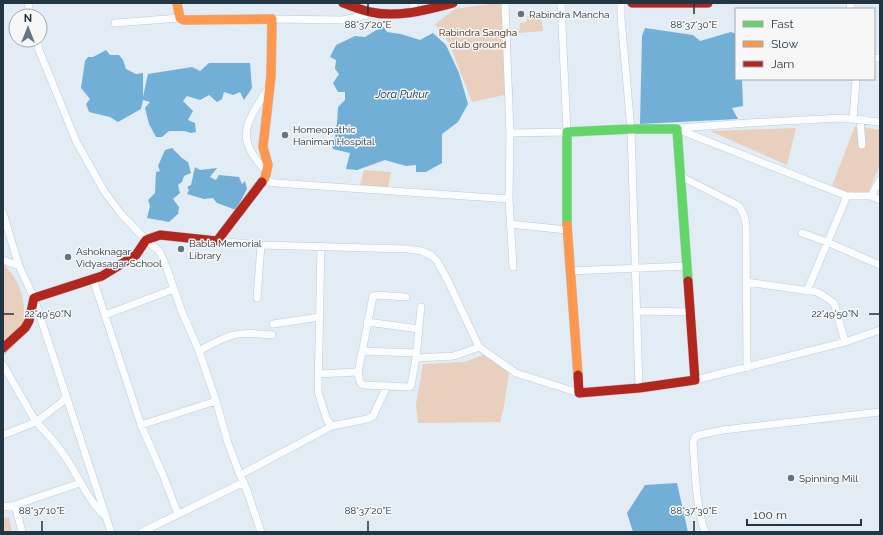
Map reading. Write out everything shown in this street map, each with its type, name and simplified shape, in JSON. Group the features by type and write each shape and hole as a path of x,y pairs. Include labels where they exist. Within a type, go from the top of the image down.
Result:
{"street":[{"path":"177,3 180,18"},
{"path":"343,3 362,10 396,14 414,8 453,3"},
{"path":"505,3 510,133 509,199 513,267"},
{"path":"561,3 566,132 567,230 579,393"},
{"path":"621,3 631,129 639,388"},
{"path":"632,3 708,3"},
{"path":"115,23 180,18 184,20 342,20 379,13"},
{"path":"217,241 266,175 268,165 263,147 271,76 272,19"},
{"path":"39,48 84,159 104,191 121,214 160,252 182,312 199,351 228,443 244,482 261,532"},
{"path":"856,80 857,119 862,145"},
{"path":"269,88 254,111 245,134 249,150 270,182 509,199"},
{"path":"510,133 677,129 748,123 857,119 880,122"},
{"path":"677,129 695,380"},
{"path":"677,129 847,196 871,196 880,200"},
{"path":"680,176 739,206 744,215 746,224 747,368"},
{"path":"871,196 880,180"},
{"path":"807,291 847,196"},
{"path":"3,213 19,266 34,298 111,532"},
{"path":"510,224 567,230"},
{"path":"802,233 880,265"},
{"path":"34,298 102,276 136,255 146,240 160,235 261,245 408,249 422,251 432,256 436,261 448,282 478,347 516,373 579,393 639,388 695,380 845,342 880,330"},
{"path":"257,298 261,245"},
{"path":"321,246 318,392 327,420 332,426"},
{"path":"3,260 19,266"},
{"path":"570,271 687,266"},
{"path":"93,279 141,425 178,514"},
{"path":"746,282 817,292 827,298 834,303 845,342"},
{"path":"105,315 174,288"},
{"path":"406,297 373,296 358,373 361,384 386,386 411,385 416,356 421,307"},
{"path":"3,348 20,333 29,321 34,298"},
{"path":"637,311 690,312"},
{"path":"273,324 319,316"},
{"path":"367,322 419,329"},
{"path":"199,351 221,338 235,334 250,333 272,335"},
{"path":"362,351 416,356 454,356 478,347"},
{"path":"3,365 36,422 56,443 93,503 105,517"},
{"path":"318,374 358,373"},
{"path":"240,475 332,426 367,419 373,416 386,386"},
{"path":"3,435 36,422 62,402 66,397"},
{"path":"141,425 216,401"},
{"path":"706,532 702,525 697,490 693,443 695,437 723,430 880,412"},
{"path":"142,532 244,482"},
{"path":"3,507 15,505 80,483"},
{"path":"15,505 22,532"}],"green space":[{"name":"Rabindra Sangha club ground","path":"504,3 513,93 472,102 449,43 435,24 455,9"},
{"path":"527,16 541,16 543,31 519,33 520,23 527,22"},
{"path":"855,126 880,130 880,165 865,200 832,186"},
{"path":"796,128 787,165 710,131"},
{"path":"364,170 391,172 388,188 360,185"},
{"path":"3,264 17,281 24,303 24,314 20,336 14,346 3,357"},
{"path":"486,354 509,374 500,422 418,423 416,405 423,364 464,362"},
{"path":"9,517 12,532 3,532 3,518"}],"water":[{"name":"Jora Pukur","path":"383,26 387,32 401,34 420,40 433,33 446,45 459,73 468,104 458,122 442,134 442,163 426,172 416,172 416,165 406,166 385,160 357,170 346,169 350,153 333,149 330,141 336,139 334,130 337,124 338,107 345,100 345,92 338,92 333,83 339,74 335,69 336,60 330,57 336,45 355,36 365,37"},
{"path":"645,28 693,35 700,41 731,32 735,34 735,80 742,80 743,106 732,108 738,119 640,124 642,36"},
{"path":"106,50 110,55 119,55 123,60 126,69 136,74 143,73 143,97 148,74 192,67 200,71 209,63 250,63 252,88 244,100 240,92 233,95 224,92 222,99 217,102 209,95 200,100 187,96 183,101 193,111 188,120 195,123 196,132 169,131 162,137 156,137 149,124 145,108 150,102 143,100 141,109 118,122 110,117 89,112 86,104 90,99 81,88 85,61 88,57 93,57"},
{"path":"172,148 188,162 191,173 184,176 182,182 178,185 180,193 173,199 179,207 178,214 169,222 147,218 150,206 148,200 155,193 156,172 160,171 158,166 165,150"},
{"path":"195,167 200,170 217,168 210,177 216,180 219,175 239,177 242,184 245,181 247,189 236,210 217,203 213,198 204,199 187,194 189,190 187,187 191,185"},
{"path":"677,483 688,532 633,532 627,513 645,485"}],"traffic: fast":[{"path":"631,129 677,129 688,281"},
{"path":"567,225 567,132 631,129"}],"traffic: slow":[{"path":"177,3 180,18 184,20 272,19 271,76 263,147 268,165 265,178 262,182"},
{"path":"567,225 578,375"}],"traffic: jam":[{"path":"343,3 380,14 401,14 453,3"},
{"path":"632,3 708,3"},
{"path":"3,348 25,328 29,321 34,298 102,276 136,255 146,240 160,235 217,241 262,182"},
{"path":"578,375 579,393 639,388 695,380 688,281"}],"place":[{"name":"Rabindra Mancha","path":"521,14"},
{"name":"Homeopathic Haniman Hospital","path":"285,135"},
{"name":"Babla Memorial Library","path":"181,249"},
{"name":"Ashoknagar Vidyasagar School","path":"68,257"},
{"name":"Spinning Mill","path":"791,478"}]}
